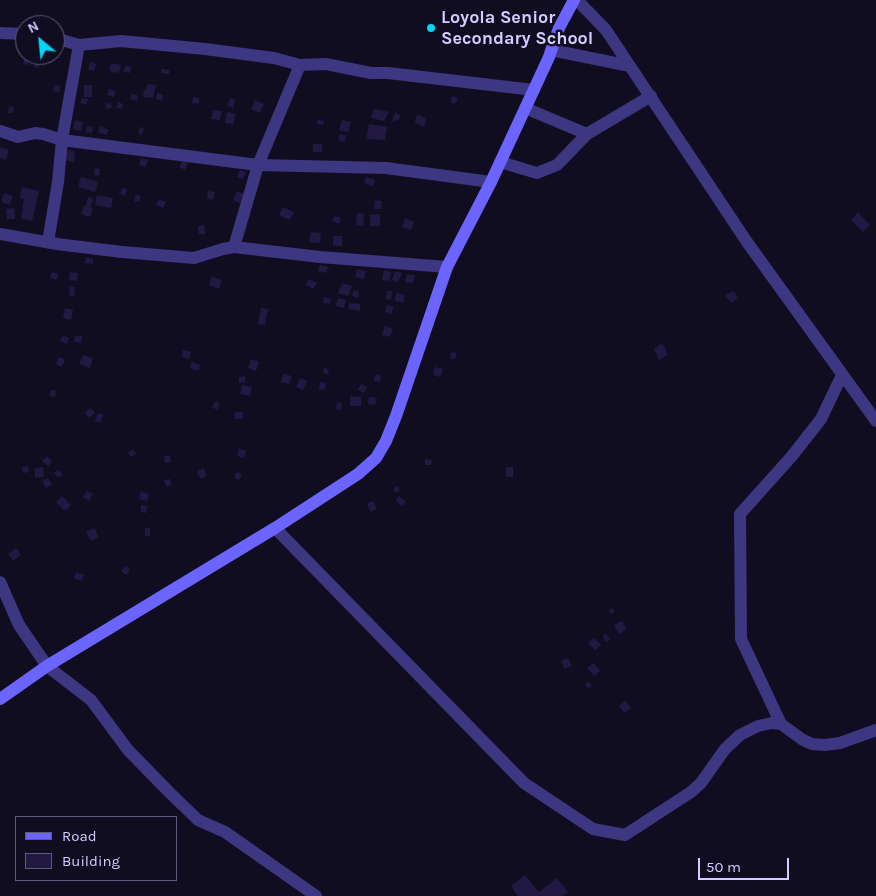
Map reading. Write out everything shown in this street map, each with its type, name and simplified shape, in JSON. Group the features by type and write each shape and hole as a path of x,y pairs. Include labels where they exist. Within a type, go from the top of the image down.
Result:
{"main road":[{"path":"0,699 47,666 274,528 358,474 376,458 386,441 396,416 447,266 491,182 534,90 559,28 575,0"}],"street":[{"path":"575,0 606,30 747,242 876,421"},
{"path":"0,32 15,33"},
{"path":"65,41 78,45 121,41 205,49 274,58 300,65 326,64 371,73 388,73 534,90"},
{"path":"48,242 58,182 62,140 78,45"},
{"path":"551,50 630,66"},
{"path":"234,247 258,165 300,65"},
{"path":"500,162 537,174 557,165 587,134 651,96"},
{"path":"526,108 587,134"},
{"path":"0,131 22,137 29,134 43,134 62,140 258,165 386,168 491,182"},
{"path":"0,234 122,252 194,258 234,247 320,257 447,266"},
{"path":"842,375 821,419 792,456 740,514 741,639 781,724 803,740 812,744 826,745 840,743 876,730"},
{"path":"274,528 524,783 593,829 625,835 691,792 701,782 725,749 740,735 758,726 772,723 781,724"},
{"path":"0,582 19,625 47,666 91,700 128,750 198,820 225,832 316,896"}],"building":[{"path":"90,62 96,64 94,71 88,69"},
{"path":"111,63 121,65 119,73 109,71"},
{"path":"125,66 131,67 130,73 123,72"},
{"path":"161,69 169,70 169,74 161,73"},
{"path":"148,84 156,85 153,98 143,97 144,90 146,90"},
{"path":"55,85 60,86 59,92 53,91"},
{"path":"84,85 92,85 92,97 84,97"},
{"path":"109,89 116,91 114,97 107,95"},
{"path":"157,93 163,95 162,101 156,99"},
{"path":"132,94 138,96 137,101 130,99"},
{"path":"452,96 458,98 455,104 450,102"},
{"path":"193,97 199,98 199,104 192,103"},
{"path":"82,98 88,99 86,105 80,103"},
{"path":"230,98 235,100 233,108 227,106"},
{"path":"255,100 264,104 260,113 251,109"},
{"path":"118,102 123,104 122,109 116,108"},
{"path":"111,103 112,108 106,109 105,104"},
{"path":"9,106 14,107 13,113 8,113"},
{"path":"374,109 389,112 384,121 371,118"},
{"path":"213,110 222,111 220,120 211,119"},
{"path":"227,112 236,114 233,124 225,123"},
{"path":"395,112 401,116 398,120 392,121"},
{"path":"417,114 426,118 424,127 415,123"},
{"path":"318,119 324,121 323,125 317,124"},
{"path":"75,120 83,122 81,131 73,129"},
{"path":"342,120 351,122 348,132 339,130"},
{"path":"369,124 387,127 385,140 366,139"},
{"path":"87,126 93,127 92,133 86,132"},
{"path":"100,126 109,130 106,135 98,132"},
{"path":"140,127 144,128 142,135 138,133"},
{"path":"340,134 346,136 344,142 338,140"},
{"path":"313,144 322,144 322,152 313,152"},
{"path":"0,147 9,150 6,160 0,158"},
{"path":"67,150 75,151 74,162 65,160"},
{"path":"141,158 148,160 146,167 139,165"},
{"path":"182,161 188,163 185,170 179,167"},
{"path":"95,168 100,169 99,176 94,175"},
{"path":"240,170 246,172 243,179 237,177"},
{"path":"81,177 98,182 95,192 78,187"},
{"path":"366,177 375,180 373,186 364,183"},
{"path":"22,187 39,191 32,221 21,219 24,199 20,198"},
{"path":"122,188 127,189 125,196 120,194"},
{"path":"208,191 215,192 213,200 207,199"},
{"path":"237,191 244,194 240,203 233,200"},
{"path":"4,193 13,196 10,205 1,202"},
{"path":"97,195 113,198 111,208 95,205"},
{"path":"136,195 141,196 139,202 134,201"},
{"path":"88,197 93,198 91,207 86,206"},
{"path":"159,199 166,202 163,208 156,205"},
{"path":"375,200 382,201 381,209 374,209"},
{"path":"84,206 93,208 90,217 81,214"},
{"path":"283,207 294,212 290,220 279,215"},
{"path":"14,208 15,219 7,219 6,209"},
{"path":"858,212 870,225 863,232 851,220"},
{"path":"357,213 364,214 363,226 356,225"},
{"path":"380,214 380,226 370,226 370,215"},
{"path":"335,216 341,218 339,224 332,221"},
{"path":"405,218 414,222 411,230 402,227"},
{"path":"204,225 205,234 199,234 198,226"},
{"path":"311,232 321,233 320,243 309,242"},
{"path":"333,236 342,236 342,246 333,246"},
{"path":"86,257 93,259 93,264 85,263"},
{"path":"320,265 328,267 326,273 318,271"},
{"path":"357,269 366,271 364,279 355,277"},
{"path":"384,270 391,272 389,281 382,280"},
{"path":"395,271 402,273 398,282 392,280"},
{"path":"52,272 58,274 57,280 50,278"},
{"path":"70,272 78,273 77,281 69,280"},
{"path":"407,274 415,275 413,283 405,282"},
{"path":"212,277 222,280 219,289 209,285"},
{"path":"309,279 317,283 313,289 306,285"},
{"path":"342,283 352,286 348,296 338,293"},
{"path":"74,286 75,296 70,296 69,287"},
{"path":"354,290 359,292 358,298 352,296"},
{"path":"387,291 392,291 391,300 386,299"},
{"path":"734,291 738,298 731,303 725,295"},
{"path":"396,293 405,295 403,303 395,301"},
{"path":"324,297 331,299 330,304 323,303"},
{"path":"338,298 346,300 344,308 336,306"},
{"path":"349,303 360,304 360,311 348,309"},
{"path":"387,305 394,307 391,314 385,312"},
{"path":"65,308 73,310 71,320 63,318"},
{"path":"261,308 268,309 265,325 258,324"},
{"path":"385,326 393,329 390,337 382,335"},
{"path":"63,335 69,338 67,344 60,341"},
{"path":"75,336 82,336 81,343 74,342"},
{"path":"662,343 668,355 659,360 654,349"},
{"path":"183,350 191,352 189,359 182,357"},
{"path":"451,352 457,353 455,359 450,358"},
{"path":"83,355 93,358 90,368 79,364"},
{"path":"59,357 65,360 61,367 56,364"},
{"path":"251,359 259,362 256,371 248,368"},
{"path":"192,362 200,365 198,371 190,368"},
{"path":"435,367 443,369 440,377 433,375"},
{"path":"324,368 329,369 328,374 323,373"},
{"path":"283,374 292,376 289,384 281,382"},
{"path":"376,374 381,376 380,382 374,381"},
{"path":"245,376 245,382 239,383 239,377"},
{"path":"300,378 307,381 303,390 296,387"},
{"path":"320,382 326,383 325,390 319,389"},
{"path":"361,384 367,387 364,393 358,390"},
{"path":"242,385 252,387 250,396 240,394"},
{"path":"51,390 56,391 55,397 49,396"},
{"path":"350,396 361,397 361,406 350,406"},
{"path":"369,397 377,398 375,405 368,404"},
{"path":"216,401 220,404 217,410 212,407"},
{"path":"337,402 342,403 341,410 336,409"},
{"path":"90,408 95,413 89,418 85,413"},
{"path":"235,412 243,412 243,419 235,419"},
{"path":"98,413 103,415 100,423 95,421"},
{"path":"133,449 136,454 130,457 128,452"},
{"path":"239,449 246,451 244,458 237,456"},
{"path":"47,456 52,462 48,466 42,461"},
{"path":"164,456 170,456 171,462 165,463"},
{"path":"425,459 432,460 431,465 425,465"},
{"path":"28,466 29,472 23,473 22,467"},
{"path":"43,467 44,477 35,478 35,468"},
{"path":"506,467 513,467 513,477 506,477"},
{"path":"203,468 207,475 201,479 197,472"},
{"path":"59,470 63,475 58,478 54,473"},
{"path":"237,472 242,474 239,480 234,478"},
{"path":"48,478 52,485 46,488 42,481"},
{"path":"170,479 172,485 166,487 164,480"},
{"path":"396,486 400,488 398,493 393,491"},
{"path":"87,491 93,494 89,501 83,497"},
{"path":"141,491 149,494 147,501 139,499"},
{"path":"62,496 71,505 65,511 56,502"},
{"path":"399,496 406,502 402,506 396,501"},
{"path":"373,501 377,509 371,512 367,504"},
{"path":"141,505 147,506 146,513 141,512"},
{"path":"94,528 99,537 91,541 86,532"},
{"path":"145,528 150,528 150,536 145,536"},
{"path":"16,548 21,555 13,561 8,554"},
{"path":"126,566 130,570 126,575 121,571"},
{"path":"76,572 84,575 82,581 74,578"},
{"path":"613,608 615,612 611,614 608,610"},
{"path":"622,621 626,629 619,634 614,625"},
{"path":"606,634 610,640 606,642 603,636"},
{"path":"594,638 601,645 595,650 588,643"},
{"path":"568,658 572,666 565,669 561,661"},
{"path":"594,663 600,671 594,676 587,668"},
{"path":"588,681 592,686 588,689 585,684"},
{"path":"625,701 631,708 624,713 619,706"},
{"path":"525,875 539,892 557,878 568,892 562,896 518,896 511,886"}],"place":[{"name":"Loyola Senior Secondary School","path":"431,28"}]}
